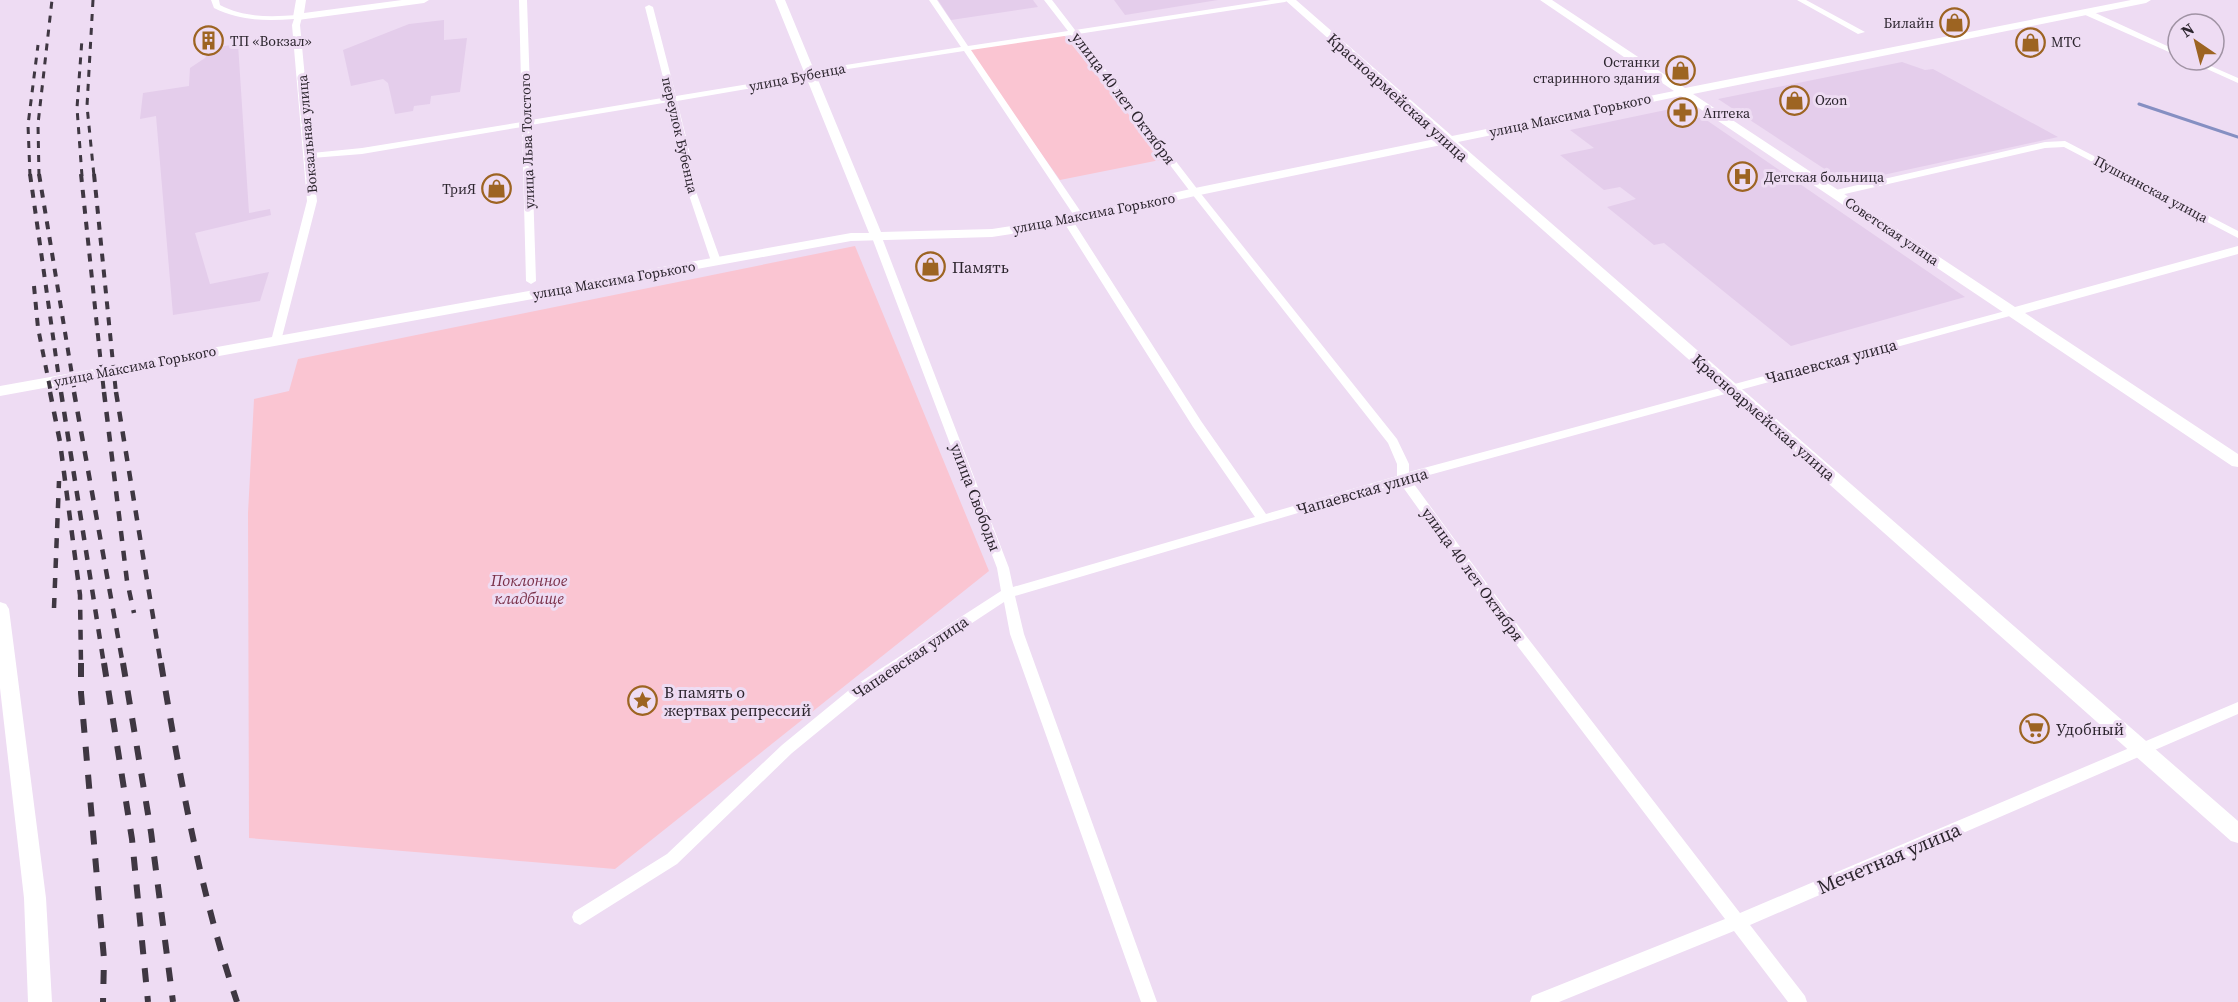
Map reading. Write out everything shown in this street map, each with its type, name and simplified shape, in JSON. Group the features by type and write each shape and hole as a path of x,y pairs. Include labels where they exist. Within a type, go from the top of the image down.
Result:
{"street":[{"path":"215,0 217,6 228,13 249,17 298,17 424,0"},
{"name":"Вокзальная улица","path":"276,337 312,201 310,156 296,24 301,0"},
{"name":"улица Льва Толстого","path":"523,0 531,281"},
{"name":"улица Свободы","path":"780,0 876,235 1003,568 1017,634 1149,1002"},
{"path":"933,0 1074,219 1197,424 1264,520"},
{"name":"улица 40 лет Октября","path":"1048,0 1195,192 1393,441 1403,464 1403,478 1508,623 1799,1002"},
{"name":"улица Бубенца","path":"310,156 362,151 964,48 1145,23 1287,0"},
{"name":"Красноармейская улица","path":"1287,0 2238,834"},
{"name":"Советская улица","path":"1545,0 2238,462"},
{"path":"1801,0 1861,32"},
{"name":"улица Максима Горького","path":"0,391 291,336 813,243 876,235 931,236 992,233 1074,219 1684,92 2146,0"},
{"name":"переулок Бубенца","path":"650,7 685,149 690,186 716,261"},
{"path":"2086,12 2166,49"},
{"path":"2218,72 2238,81"},
{"name":"Пушкинская улица","path":"1836,193 2045,146 2065,144 2238,234"},
{"name":"Чапаевская улица","path":"580,917 672,859 787,749 859,690 1008,593 1403,478 2238,250"},
{"path":"0,609 35,898 40,1002"},
{"name":"Мечетная улица","path":"1538,1002 1737,922 2238,708"}],"shaded area":[{"path":"938,0 1033,0 1038,7 951,20"},
{"path":"1114,0 1218,0 1125,15"},
{"path":"444,20 444,40 467,38 460,92 431,96 430,104 414,106 413,111 395,114 388,83 383,79 351,86 343,50 409,24"},
{"path":"238,44 249,213 270,209 271,215 195,233 210,284 269,272 260,301 173,315 156,116 140,119 143,93 189,86 190,68 205,58 211,48"},
{"path":"1902,62 1925,70 1933,69 2058,137 1846,183 1718,99"},
{"path":"1680,107 1696,118 1702,117 1965,297 1791,346 1664,243 1654,245 1607,207 1636,199 1620,187 1604,190 1560,155 1594,148 1570,130"}],"green space":[{"path":"1063,34 1165,159 1060,180 967,49"},
{"name":"Поклонное кладбище","path":"855,246 989,571 615,869 249,838 248,513 254,399 289,391 298,359"}],"waterway":[{"path":"2139,104 2238,137"}],"railway":[{"path":"39,176 38,124 52,0"},
{"path":"93,0 87,106 94,176"},
{"path":"82,39 77,108 82,176"},
{"path":"30,176 28,125 38,45"},
{"path":"30,174 61,393"},
{"path":"39,174 75,393"},
{"path":"81,174 104,393"},
{"path":"94,174 116,393"},
{"path":"34,286 38,328 51,393"},
{"path":"50,392 60,442 80,595 81,665"},
{"path":"61,392 104,665"},
{"path":"74,392 123,665"},
{"path":"104,392 127,581 134,613"},
{"path":"116,392 161,665"},
{"path":"54,608 59,481"},
{"path":"104,663 132,839 148,1002"},
{"path":"123,663 151,832 173,1002"},
{"path":"161,663 202,877 237,1002"},
{"path":"81,665 81,693 104,959 103,1002"}],"place":[{"name":"Билайн","path":"1955,23"},
{"name":"ТП «Вокзал»","path":"209,41"},
{"name":"МТС","path":"2030,42"},
{"name":"Останки старинного здания","path":"1681,70"},
{"name":"Ozon","path":"1794,100"},
{"name":"Аптека","path":"1682,113"},
{"name":"Детская больница","path":"1743,177"},
{"name":"ТриЯ","path":"497,189"},
{"name":"Память","path":"931,267"},
{"name":"В память о жертвах репрессий","path":"643,701"},
{"name":"Удобный","path":"2035,729"}]}
